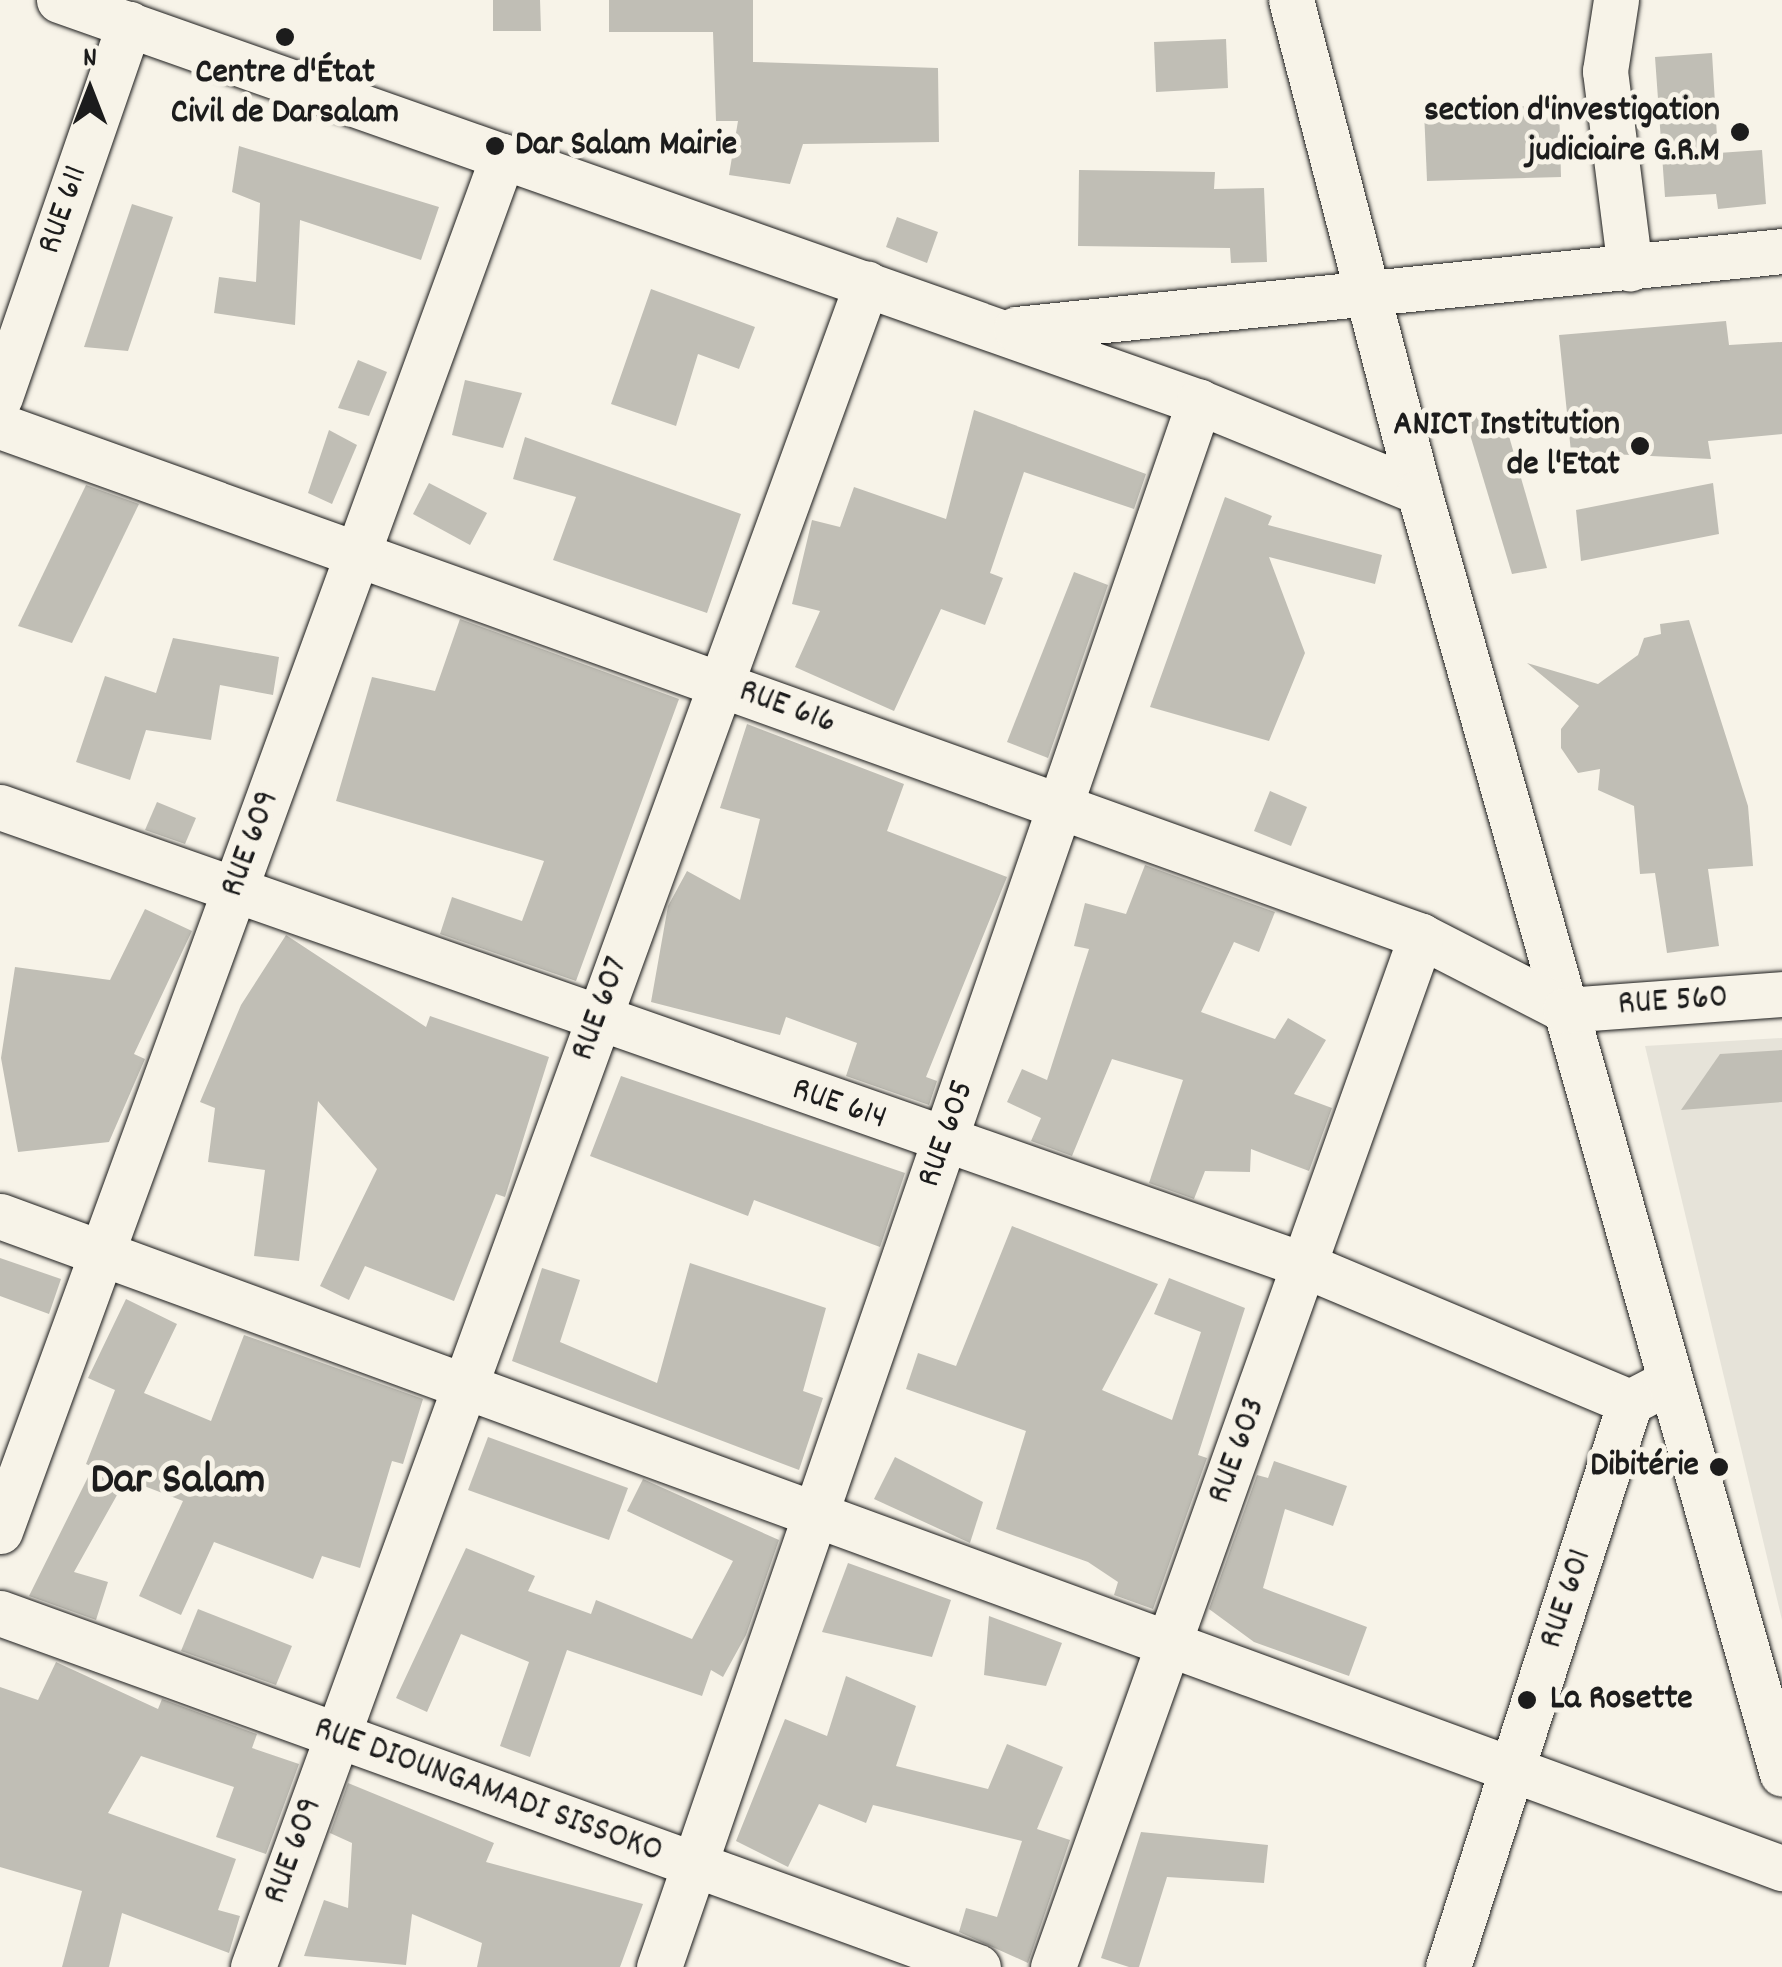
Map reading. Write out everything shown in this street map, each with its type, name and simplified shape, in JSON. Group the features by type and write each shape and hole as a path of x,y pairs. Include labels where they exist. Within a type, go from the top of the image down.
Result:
{"street":[{"path":"60,0 1200,402 1420,492"},
{"path":"1291,0 1366,297 1782,1774"},
{"path":"1616,0 1605,27 1605,72 1630,268"},
{"name":"RUE 611","path":"0,396 129,24"},
{"name":"RUE 609","path":"0,1532 503,156"},
{"path":"999,330 1366,297 1782,251"},
{"name":"RUE 607","path":"336,1734 867,284"},
{"name":"RUE 605","path":"695,1868 1200,402"},
{"name":"RUE 616","path":"0,426 1422,936 1565,1010"},
{"name":"RUE 614","path":"0,807 596,1022 1304,1265 1630,1402"},
{"name":"RUE 603","path":"1054,1967 1422,936"},
{"name":"RUE 560","path":"1565,1010 1782,994"},
{"path":"0,1216 1782,1868"},
{"path":"1630,1402 1670,1381"},
{"name":"RUE 601","path":"1448,1967 1630,1402"},
{"name":"RUE DIOUNGAMADI SISSOKO","path":"0,1613 695,1868 978,1967"},
{"name":"RUE 609","path":"253,1967 336,1734"},
{"path":"659,1967 695,1868"}],"shaded area":[{"path":"1782,1038 1782,1620 1645,1046"}],"building":[{"path":"493,0 540,0 541,31 493,31"},
{"path":"609,0 753,0 753,62 938,68 939,142 803,144 790,184 729,175 738,121 716,121 713,32 609,32"},
{"path":"1226,39 1228,88 1156,92 1154,42"},
{"path":"1712,53 1718,153 1762,150 1766,204 1718,209 1716,194 1665,197 1655,57"},
{"path":"1559,105 1561,177 1427,181 1424,110"},
{"path":"239,146 439,207 421,260 300,220 295,325 214,313 219,277 256,282 260,203 232,192"},
{"path":"1079,170 1215,172 1214,189 1264,188 1267,262 1231,263 1230,248 1078,246"},
{"path":"132,204 173,217 128,351 84,347"},
{"path":"897,217 938,232 927,263 886,247"},
{"path":"651,289 755,327 739,369 698,354 676,426 611,404"},
{"path":"1726,321 1729,345 1782,342 1782,434 1708,441 1711,459 1571,452 1559,335"},
{"path":"358,360 387,372 369,416 338,408"},
{"path":"465,380 522,393 503,448 452,435"},
{"path":"974,410 1146,474 1134,509 1024,472 990,573 1003,578 985,625 941,609 894,711 795,667 820,611 792,604 812,520 840,527 854,487 946,519"},
{"path":"1502,412 1547,568 1512,574 1465,418"},
{"path":"329,430 357,445 332,504 308,493"},
{"path":"525,437 741,514 707,613 553,560 576,497 513,479"},
{"path":"429,483 487,513 470,545 413,514"},
{"path":"1713,483 1719,534 1581,561 1576,510"},
{"path":"86,485 139,504 72,643 18,626"},
{"path":"1225,497 1272,516 1268,525 1382,555 1375,584 1269,557 1305,653 1269,741 1150,707"},
{"path":"1074,572 1108,585 1048,758 1007,742"},
{"path":"460,619 679,699 576,981 440,934 452,897 522,921 544,861 336,801 372,677 435,691"},
{"path":"1689,620 1748,806 1753,866 1708,869 1719,946 1667,953 1655,873 1640,874 1634,806 1598,790 1600,769 1578,773 1561,748 1561,729 1579,706 1527,663 1598,684 1638,655 1644,638 1661,634 1660,624"},
{"path":"173,638 279,657 273,695 220,685 211,740 146,730 130,780 76,762 105,676 156,693"},
{"path":"747,724 904,784 887,831 1007,877 926,1077 937,1081 929,1105 846,1076 857,1043 786,1017 780,1035 651,1002 668,906 687,871 740,900 760,819 720,808"},
{"path":"1270,791 1307,807 1291,846 1254,831"},
{"path":"157,802 196,818 185,844 145,830"},
{"path":"1145,865 1275,912 1259,952 1234,942 1201,1012 1275,1039 1288,1018 1326,1040 1294,1094 1332,1108 1309,1171 1251,1149 1250,1172 1205,1171 1194,1199 1149,1183 1183,1080 1112,1059 1072,1156 1031,1141 1041,1118 1007,1102 1022,1069 1047,1080 1089,949 1074,946 1085,903 1126,914"},
{"path":"145,909 192,931 134,1054 145,1059 109,1142 18,1152 1,1058 15,967 110,980"},
{"path":"286,935 426,1027 430,1016 549,1057 505,1197 496,1194 454,1301 365,1266 349,1300 320,1286 377,1169 318,1101 299,1261 254,1256 265,1170 208,1162 215,1108 200,1102 241,1005"},
{"path":"1782,1050 1782,1102 1681,1110 1720,1054"},
{"path":"621,1076 905,1173 880,1247 754,1200 748,1216 590,1156"},
{"path":"1012,1226 1158,1284 1102,1390 1172,1420 1201,1332 1154,1314 1169,1278 1245,1308 1198,1455 1207,1458 1153,1609 1114,1595 1118,1582 1088,1562 996,1529 1026,1431 906,1389 918,1353 956,1366"},
{"path":"0,1258 61,1279 49,1314 0,1296"},
{"path":"690,1263 826,1308 803,1391 823,1398 799,1470 512,1361 542,1268 580,1280 560,1342 657,1383"},
{"path":"126,1299 177,1324 144,1393 211,1421 244,1335 423,1399 403,1464 392,1461 360,1568 322,1556 313,1579 214,1542 181,1615 139,1596 183,1501 126,1479 74,1572 108,1582 96,1620 29,1596 93,1467 86,1464 115,1390 88,1378"},
{"path":"488,1437 628,1488 609,1540 468,1490"},
{"path":"895,1457 983,1502 970,1543 874,1499"},
{"path":"1274,1461 1347,1486 1333,1526 1285,1509 1263,1588 1367,1627 1349,1676 1254,1642 1209,1609 1257,1475 1268,1478"},
{"path":"643,1479 779,1540 746,1635 723,1677 711,1670 702,1696 567,1650 530,1757 500,1746 529,1662 461,1634 427,1712 396,1698 466,1548 535,1576 528,1591 591,1614 596,1600 692,1639 733,1561 627,1511"},
{"path":"848,1563 951,1600 932,1657 822,1632"},
{"path":"198,1609 292,1646 276,1685 181,1651"},
{"path":"989,1616 1062,1643 1046,1686 984,1675"},
{"path":"56,1662 158,1709 162,1699 257,1734 252,1748 299,1764 266,1854 216,1837 234,1787 141,1756 108,1813 236,1859 218,1910 240,1916 229,1953 122,1913 109,1967 62,1967 82,1891 0,1867 0,1687 38,1700"},
{"path":"846,1676 916,1706 896,1766 988,1789 1007,1744 1063,1767 1037,1829 1070,1840 1028,1963 959,1932 966,1908 997,1917 1022,1841 873,1805 866,1823 819,1804 788,1867 736,1841 785,1719 827,1736"},
{"path":"348,1783 494,1843 486,1862 643,1904 620,1967 477,1967 482,1943 412,1914 406,1965 304,1956 324,1900 348,1908 352,1843 330,1833"},
{"path":"1141,1832 1268,1845 1264,1883 1167,1877 1139,1967 1129,1967 1101,1958"}],"place":[{"name":"Centre d'État Civil de Darsalam","path":"285,37"},
{"name":"section d'investigation judiciaire G.R.M","path":"1740,132"},
{"name":"Dar Salam Mairie","path":"495,146"},
{"name":"ANICT Institution de l'Etat","path":"1640,446"},
{"name":"Dibitérie","path":"1719,1467"},
{"name":"La Rosette","path":"1527,1700"}],"district":[{"name":"Dar Salam","path":"178,1483"}]}
